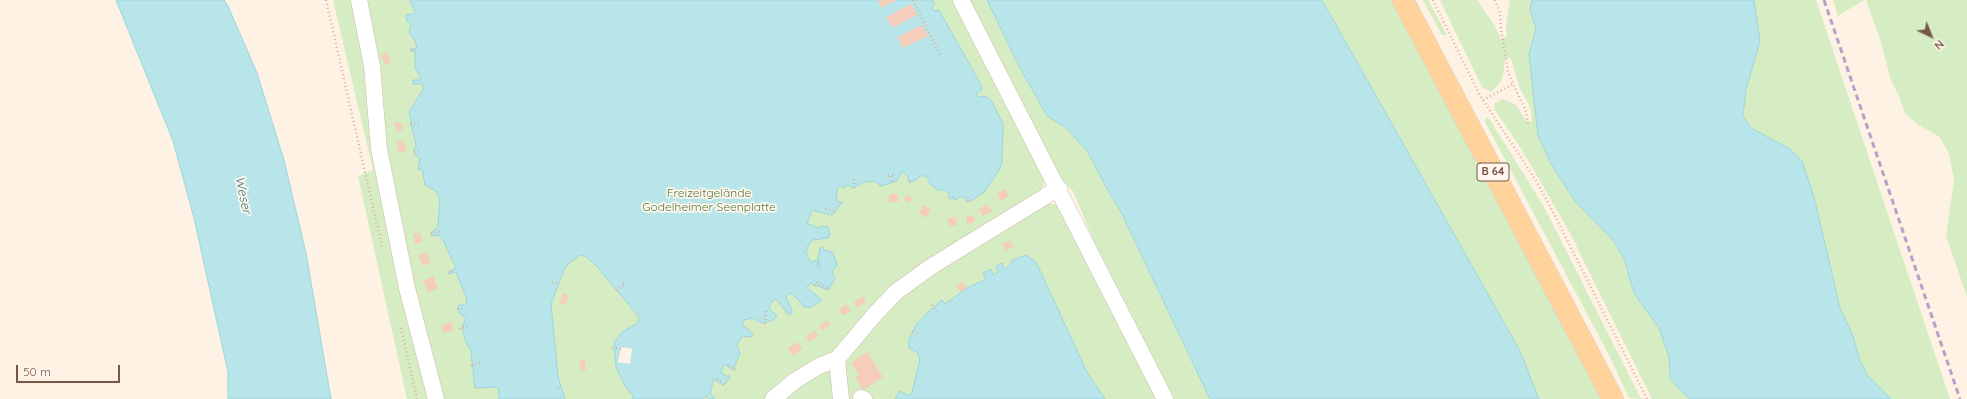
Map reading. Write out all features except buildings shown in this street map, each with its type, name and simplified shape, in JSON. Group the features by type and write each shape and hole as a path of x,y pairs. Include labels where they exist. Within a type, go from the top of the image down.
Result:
{"main road":[{"name":"B 64","path":"1403,0 1612,399"}],"lane":[{"path":"359,0 372,66 379,149 407,288 436,399"},
{"path":"961,0 1059,188 1165,399"},
{"path":"772,399 796,380 819,366 837,359 896,292 918,276 1059,188"},
{"path":"837,359 841,399"}],"path":[{"path":"326,0 384,253"},
{"path":"913,0 940,55"},
{"path":"1433,0 1483,100 1535,179 1552,210 1648,399"},
{"path":"1495,0 1500,13 1501,30 1508,72 1526,112 1528,124"},
{"path":"410,50 417,50"},
{"path":"1483,100 1513,84"},
{"path":"410,124 419,123"},
{"path":"414,152 422,151"},
{"path":"890,176 892,181"},
{"path":"854,179 854,188"},
{"path":"968,197 968,202"},
{"path":"825,210 834,211"},
{"path":"431,234 441,231"},
{"path":"448,274 454,270"},
{"path":"552,282 558,284"},
{"path":"814,286 816,282 829,289"},
{"path":"617,291 625,284"},
{"path":"932,305 938,313"},
{"path":"765,324 766,308"},
{"path":"457,309 462,309"},
{"path":"399,322 417,399"},
{"path":"459,328 468,326"},
{"path":"913,331 918,334"},
{"path":"612,348 621,349"},
{"path":"471,366 482,362"},
{"path":"728,364 737,370"},
{"path":"717,379 725,385"},
{"path":"558,388 562,386"}],"green space":[{"name":"Freizeitgelände Godelheimer Seenplatte","path":"333,0 957,0 1046,171 1044,184 1040,191 1041,204 1060,204 1160,399 407,399 358,176 373,170"},
{"path":"966,0 987,0 1019,66 1047,116 1065,127 1087,151 1122,214 1210,399 1170,399 1111,283 1073,191 1056,175"},
{"path":"1322,0 1394,0 1596,385 1600,399 1539,399 1520,351"},
{"path":"1423,0 1428,0 1447,35 1442,35"},
{"path":"1440,0 1477,0 1493,23 1501,39 1507,36 1506,26 1510,0 1532,0 1530,10 1536,28 1529,54 1575,201 1613,240 1624,259 1626,270 1659,328 1669,357 1670,378 1690,399 1652,399 1570,233 1522,150 1495,110 1494,104 1502,99 1516,105 1526,121 1532,122 1531,109 1520,89 1511,58 1505,58 1503,76 1499,84 1491,92 1482,87"},
{"path":"1754,0 1816,0 1950,399 1891,399 1868,376 1860,361 1853,336 1840,308 1814,197 1762,135 1751,128 1743,116 1746,90 1760,41"},
{"path":"1833,0 1864,0 1838,16"},
{"path":"1866,0 1967,0 1967,297 1946,236 1954,180 1949,154 1940,137 1917,124 1905,113 1899,96 1891,81 1881,42"},
{"path":"1488,117 1543,205 1641,399 1629,398 1610,357 1484,120"}],"water":[{"name":"Weser","path":"116,0 224,0 228,6 257,73 284,160 306,253 331,399 228,399 228,372 194,218 173,141"},
{"name":"Freizeitgelände Godelheimer Seenplatte","path":"410,0 933,0 935,3 932,8 934,11 939,10 980,83 982,90 976,94 979,97 986,96 992,102 1003,124 1002,163 998,172 984,192 971,201 966,201 964,197 960,197 955,200 953,196 952,199 949,198 949,193 945,190 938,190 930,184 926,176 920,176 915,181 908,181 908,177 904,172 901,173 897,181 881,186 874,181 864,182 853,188 848,185 843,188 838,186 836,201 842,202 835,212 832,215 812,210 807,223 818,228 823,226 828,227 830,234 828,238 812,240 806,253 810,262 817,260 818,265 816,267 820,270 818,259 820,248 822,247 824,250 832,252 837,266 832,271 835,279 828,290 810,283 807,288 822,300 810,308 803,306 799,300 790,293 786,297 792,310 792,314 788,314 776,299 772,301 769,307 771,311 777,315 773,320 761,323 753,318 744,320 742,325 753,335 750,337 742,336 737,345 740,353 733,370 724,364 721,372 726,376 730,376 726,383 723,385 714,379 710,393 714,399 709,399 706,396 701,399 632,399 633,396 625,386 616,367 614,343 622,332 638,323 639,317 599,269 587,257 580,255 568,264 564,270 551,304 558,377 565,399 499,399 498,387 475,388 471,351 466,342 462,328 466,317 459,313 458,306 466,304 467,299 456,272 449,274 448,272 456,268 443,240 438,235 432,236 431,233 438,227 440,199 436,191 425,185 422,169 418,170 420,158 415,155 414,149 416,146 409,112 424,88 422,84 413,84 413,80 420,80 420,76 415,68 415,52 411,51 411,49 417,48 415,40 409,33 411,25 407,21 406,15 413,14 415,12"},
{"path":"987,0 1322,0 1520,351 1539,399 1210,399 1122,214 1087,151 1065,127 1047,116 1019,66"},
{"path":"1532,0 1754,0 1760,41 1746,90 1743,116 1751,128 1790,149 1802,161 1814,197 1840,308 1853,336 1860,361 1868,376 1891,399 1690,399 1679,389 1670,378 1669,357 1659,328 1634,293 1624,259 1613,240 1575,201 1551,164 1538,135 1529,54 1536,28 1530,10"},
{"path":"1026,255 1036,262 1087,372 1105,399 895,399 900,391 908,396 912,393 920,359 917,352 909,348 909,339 916,325 942,300 945,304 967,288 986,279 983,273 991,269 993,275 998,272 996,266 1002,263 1004,269 1011,265 1011,261"}],"pier":[{"path":"621,347 632,349 630,364 618,362"}],"railway":[{"path":"1824,0 1960,399"}]}
